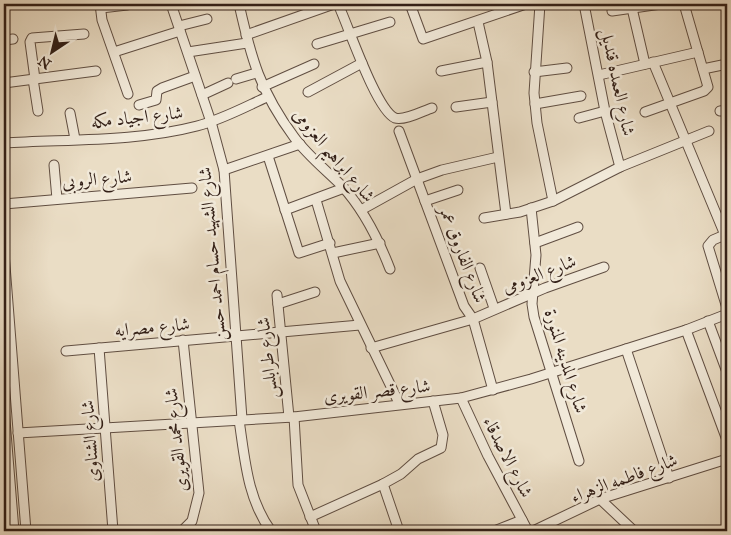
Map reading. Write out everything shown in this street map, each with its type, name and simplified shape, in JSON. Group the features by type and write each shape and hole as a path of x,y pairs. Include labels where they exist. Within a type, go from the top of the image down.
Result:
{"street":[{"name":"شارع الشهيد حسام احمد حسن","path":"171,4 211,122 224,170 240,419 251,493 260,516 271,531"},
{"name":"شارع ابراهيم العزومى","path":"239,4 256,73 267,97 300,144 344,188 361,210 380,244 390,269"},
{"path":"188,52 247,39 334,4"},
{"path":"338,4 352,34 370,84 384,106 396,118 432,108"},
{"path":"410,4 423,40 526,4"},
{"path":"540,4 534,72 535,104 538,132 553,201"},
{"name":"شارع العمده قنديل","path":"584,4 605,111 620,167"},
{"path":"612,11 632,6 660,4"},
{"path":"645,112 706,90 708,84 684,4"},
{"path":"127,5 100,6 104,25 128,94"},
{"path":"632,6 649,63 670,103 726,234 713,240 708,246 727,308"},
{"path":"114,52 207,19"},
{"path":"317,44 390,22"},
{"path":"478,22 487,62 506,214"},
{"path":"38,111 30,42 32,38 84,34"},
{"path":"599,76 698,52"},
{"path":"441,71 487,62"},
{"path":"308,92 362,63"},
{"path":"262,87 314,64"},
{"path":"702,69 727,64"},
{"path":"534,72 567,68"},
{"path":"4,83 96,71"},
{"path":"202,96 232,81 256,73"},
{"path":"139,105 156,100 157,91 162,88 195,76"},
{"path":"535,104 581,96"},
{"name":"شارع اجياد مكه","path":"4,143 129,136 192,128 211,122 267,97"},
{"path":"456,107 492,102"},
{"path":"579,118 605,111"},
{"path":"70,113 75,139"},
{"name":"شارع الفاروق عمر","path":"400,131 464,306 473,319 493,390"},
{"path":"484,218 553,201 620,167 709,131"},
{"path":"224,170 300,144"},
{"path":"268,156 299,253 330,243"},
{"path":"361,210 417,179 442,170 498,157"},
{"path":"54,165 57,199"},
{"name":"شارع الروبى","path":"4,204 192,188"},
{"path":"285,210 344,188"},
{"path":"425,201 458,190"},
{"path":"316,200 340,281 399,403"},
{"name":"شارع المدينه المنورة","path":"530,208 535,243 536,271 532,294 534,316 579,461"},
{"path":"535,243 578,227"},
{"path":"333,253 380,244"},
{"path":"4,253 26,531"},
{"name":"شارع العزومى","path":"371,348 473,319 494,308 604,267"},
{"path":"480,268 494,308"},
{"name":"شارع طرابلس","path":"315,292 277,300 297,476 316,531"},
{"name":"شارع قصر القويرى","path":"18,433 291,417 399,403 461,398 626,349 686,330 727,314"},
{"path":"708,321 727,372"},
{"name":"شارع مصرايه","path":"66,351 183,340 281,334 360,325"},
{"path":"686,330 727,440"},
{"name":"شارع محمد القويرى","path":"183,340 190,422 199,478 199,493 192,521"},
{"name":"شارع الشناوى","path":"99,348 113,531"},
{"path":"626,349 669,478"},
{"name":"شارع الاصدقاء","path":"461,398 488,456 528,531"},
{"path":"310,517 382,484 401,474 418,459 437,451 443,445 443,435 433,401"},
{"path":"4,408 7,495 14,527 4,524"},
{"name":"شارع فاطمه الزهراء","path":"533,531 600,499 727,459"},
{"path":"382,484 399,531"},
{"path":"600,499 630,530"},
{"path":"494,531 522,520"},
{"path":"182,531 192,521 196,531"}]}
